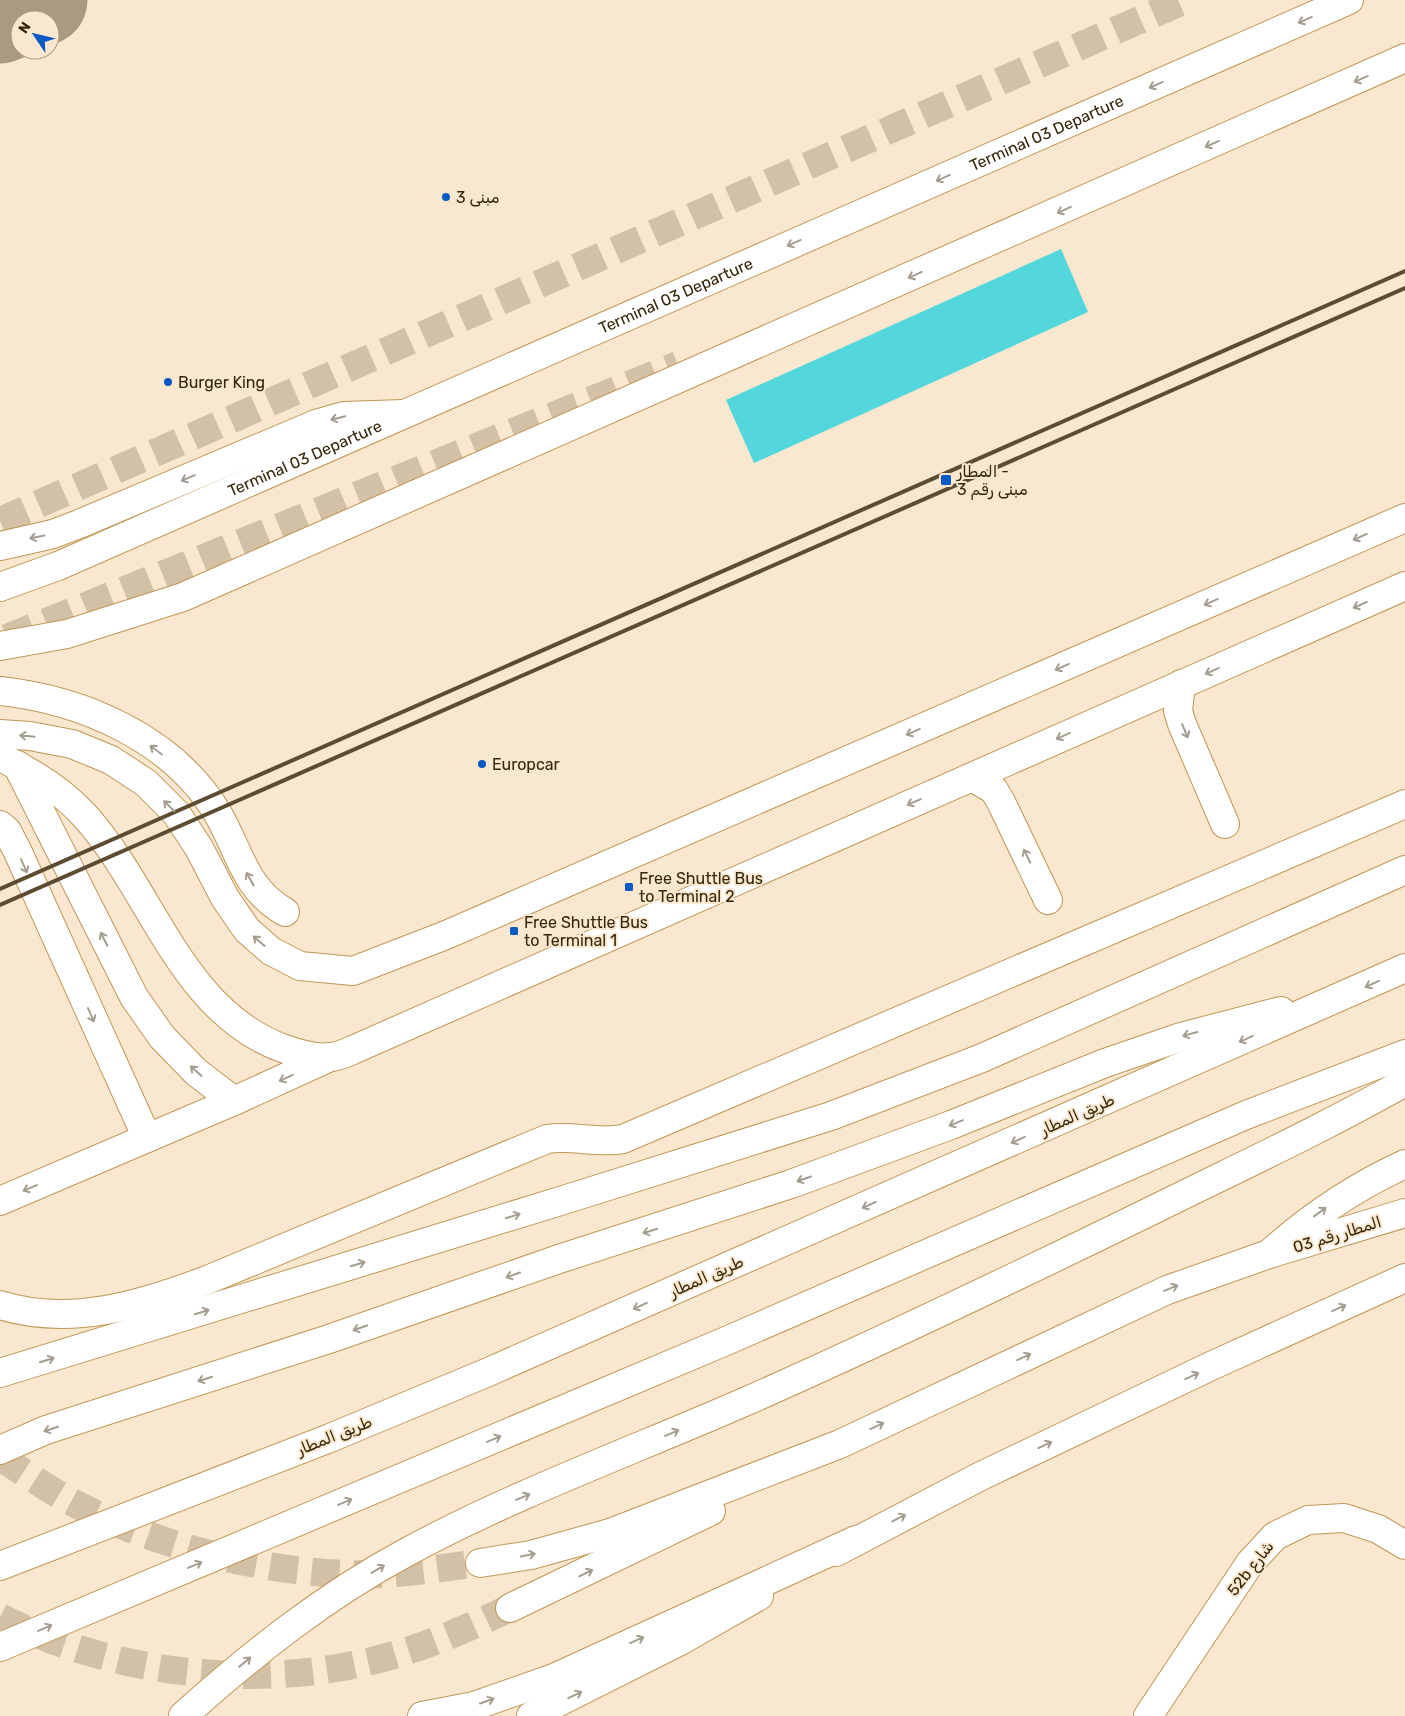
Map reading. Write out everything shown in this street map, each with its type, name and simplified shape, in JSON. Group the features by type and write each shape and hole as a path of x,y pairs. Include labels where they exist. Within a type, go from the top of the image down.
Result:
{"main road":[{"name":"Terminal 03 Departure","path":"0,587 58,566 1349,0"},
{"path":"0,646 67,634 183,597 1405,58"},
{"path":"0,546 53,534 79,524 316,424 344,416 404,414"},
{"path":"0,734 30,736 72,744 111,760 146,783 176,813 199,848 225,898 247,930 271,951 300,966 353,970 455,932 1405,518"},
{"path":"0,1201 330,1058 355,1049 1405,586"},
{"path":"1181,684 1178,711 1182,724 1226,824"},
{"path":"0,691 52,700 83,710 135,735 171,760 197,784 218,814 254,887 273,905 285,912"},
{"path":"8,760 51,787 83,814 109,847 182,963 212,1000 236,1023 265,1041 289,1050 330,1058"},
{"path":"8,760 134,997 162,1037 182,1058 196,1072 234,1101"},
{"path":"972,777 994,790 1048,900"},
{"path":"9,1308 51,1314 117,1309 162,1296 547,1139 564,1137 608,1142 623,1140 1405,804"},
{"path":"0,825 7,831 17,850 147,1138"},
{"path":"0,1373 831,1116 982,1058 1405,870"},
{"name":"طريق المطار","path":"0,1566 330,1438 486,1373 1339,999 1405,968"},
{"path":"0,1450 46,1430 329,1339 559,1259 710,1212 872,1155 1105,1063 1181,1036 1259,1015 1339,999"},
{"path":"0,1646 736,1337 1246,1115 1405,1054"},
{"path":"183,1716 296,1622 405,1553 469,1520 749,1400 884,1339 1250,1162 1405,1082"},
{"path":"1269,1254 1325,1209 1355,1189 1405,1164"},
{"name":"المطار رقم 03","path":"840,1444 1167,1290 1269,1254 1405,1213"},
{"path":"422,1716 474,1706 554,1678 856,1540 997,1468 1211,1366 1405,1278"},
{"path":"480,1563 531,1555 610,1533 840,1444"},
{"path":"510,1608 654,1540 840,1444"},
{"name":"52b شارع","path":"1148,1716 1250,1563 1275,1536 1308,1520 1344,1518 1378,1529 1405,1545"},
{"path":"531,1716 680,1641 856,1540"}],"water":[{"path":"1061,249 1088,312 754,463 726,400"}],"taxiway":[{"path":"0,18 42,0"}],"tunnel":[{"path":"0,521 1185,0"},
{"path":"7,638 678,365"},
{"path":"0,1457 59,1495 104,1518 143,1534 228,1558 271,1567 356,1574 397,1573 480,1563"},
{"path":"0,1617 46,1637 93,1653 143,1665 194,1672 245,1675 295,1673 345,1666 394,1655 439,1640 510,1608"}],"railway":[{"path":"0,889 1405,271"},
{"path":"0,905 1405,288"}],"place":[{"name":"مبنى 3","path":"446,197"},
{"name":"Burger King","path":"168,382"},
{"name":"المطار - مبنى رقم 3","path":"946,480"},
{"name":"Europcar","path":"482,764"},
{"name":"Free Shuttle Bus to Terminal 2","path":"629,887"},
{"name":"Free Shuttle Bus to Terminal 1","path":"514,931"}]}
